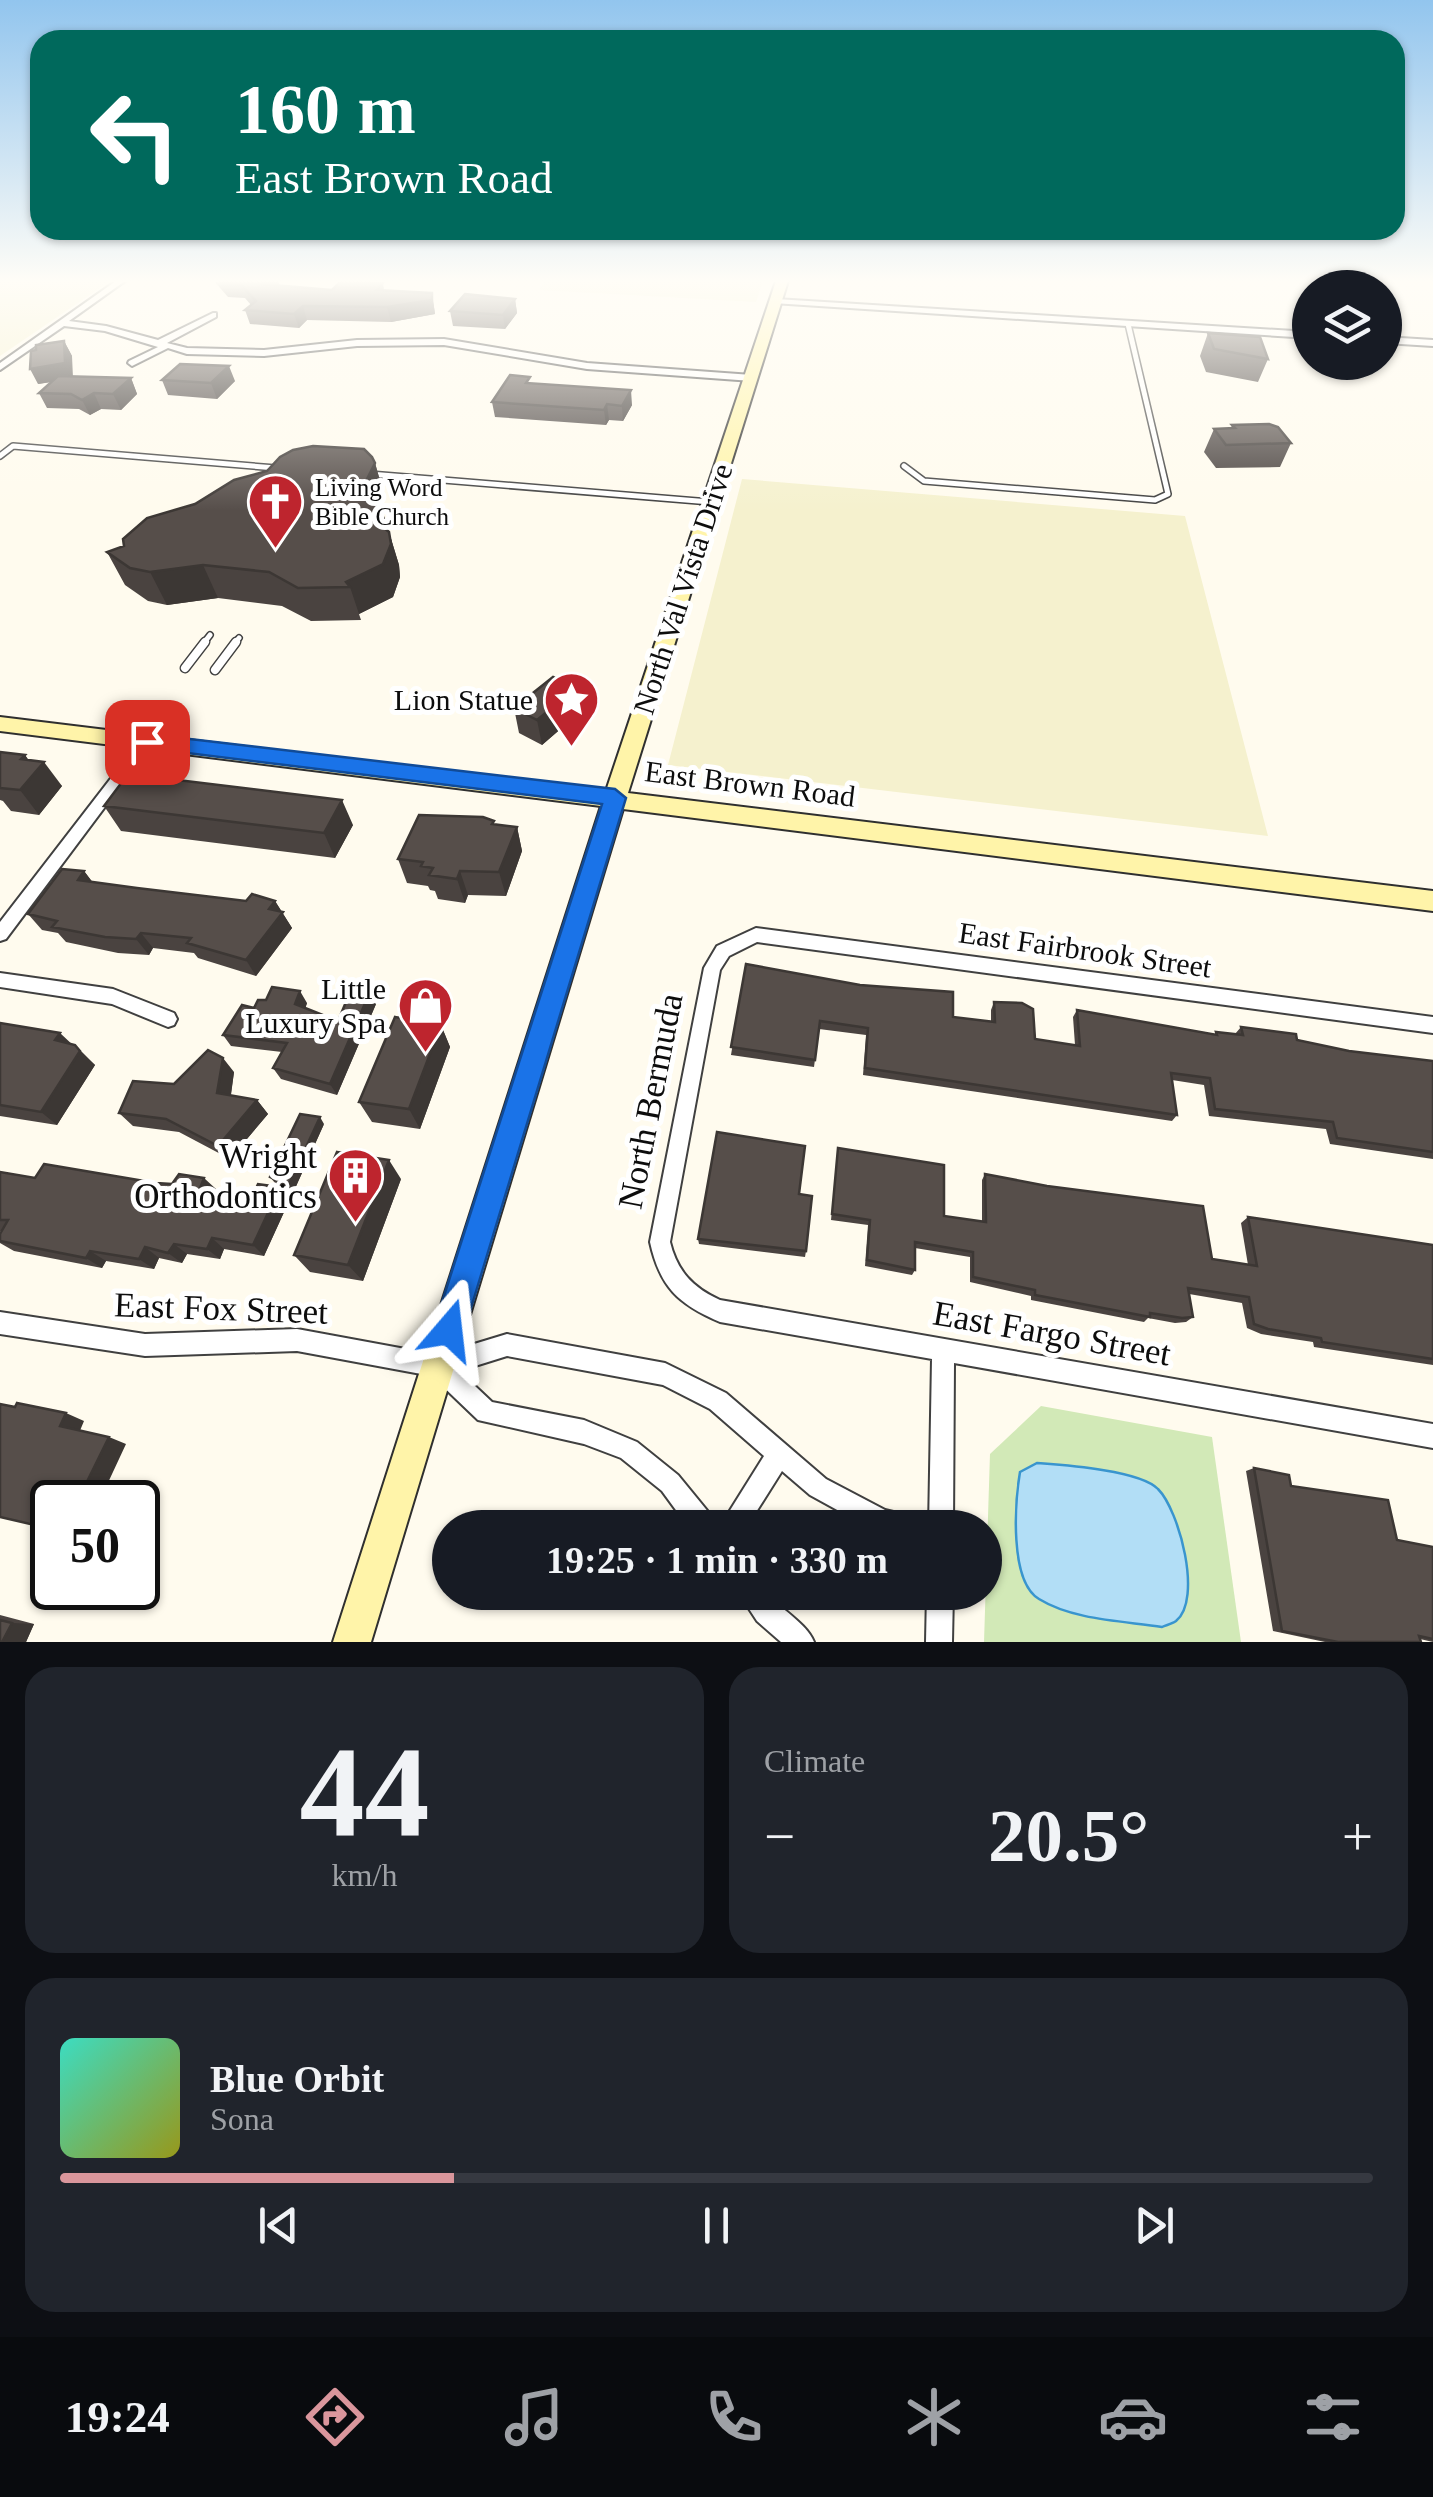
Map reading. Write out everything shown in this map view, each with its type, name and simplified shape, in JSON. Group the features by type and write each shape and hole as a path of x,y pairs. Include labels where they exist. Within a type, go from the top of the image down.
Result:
{"main road":[{"name":"North Val Vista Drive","path":"352,1642 615,798 758,358"},
{"name":"East Brown Road","path":"0,724 1433,901"}],"street":[{"path":"132,363 141,358"},
{"path":"537,358 587,366 752,378"},
{"path":"0,934 147,742"},
{"name":"East Fairbrook Street","path":"732,945 767,934 1433,1025"},
{"name":"North Bermuda","path":"670,1277 660,1228 712,968 732,945"},
{"path":"0,980 113,997 168,1019"},
{"name":"East Fargo Street","path":"670,1277 690,1298 720,1310 1433,1436"},
{"name":"East Fox Street","path":"0,1323 145,1345 297,1340 438,1366 507,1345 665,1374 718,1401 818,1487 856,1510"},
{"path":"941,1510 943,1348"},
{"path":"438,1366 486,1412 584,1432 629,1450 670,1483 691,1510"},
{"path":"743,1510 779,1455"},
{"path":"764,1610 801,1642"},
{"path":"938,1642 939,1610"}],"lane":[{"path":"904,466 924,481 1155,500 1168,494 1136,358"},
{"path":"0,456 12,446 280,468"},
{"path":"362,472 711,502"},
{"path":"185,668 210,635"},
{"path":"215,670 238,638"}],"shaded area":[{"path":"742,479 1185,516 1268,836 668,765"}],"green space":[{"path":"1041,1406 1212,1437 1241,1642 984,1642 985,1610 1002,1610 1002,1510 988,1510 990,1454"}],"water":[{"path":"1037,1463 1119,1473 1158,1489 1180,1534 1188,1575 1184,1610 1176,1621 1162,1627 1083,1616 1052,1606 1029,1590 1018,1559 1017,1502 1020,1472"}],"building":[{"path":"31,358 65,358 65,363 30,369"},
{"path":"180,364 229,366 211,383 162,380"},
{"path":"510,375 530,377 526,383 631,390 622,406 607,404 604,410 492,402"},
{"path":"58,376 131,378 113,394 94,393 82,400 71,394 39,393"},
{"path":"1232,425 1278,427 1291,443 1226,445 1214,429 1235,428"},
{"name":"Living Word Bible Church","path":"313,446 364,449 375,463 366,481 379,497 376,521 389,532 391,544 383,564 346,582 350,587 298,588 269,572 203,565 150,572 130,568 107,552 124,546 123,539 147,518 195,504 234,480 267,471 293,450"},
{"path":"553,677 576,688 537,720 514,708"},
{"path":"0,752 44,762 20,790 0,788"},
{"path":"128,774 342,800 324,833 104,806"},
{"path":"419,815 483,817 494,821 492,824 517,827 499,872 460,871 457,879 429,875 433,868 421,866 423,862 398,859"},
{"path":"62,869 84,871 78,880 137,888 246,901 252,894 275,901 269,909 283,912 246,960 187,943 191,938 141,933 136,939 105,937 52,927 57,921 28,914"},
{"path":"746,964 860,985 953,992 953,1017 995,1022 994,1002 1022,1003 1033,1009 1035,1039 1080,1046 1077,1010 1217,1035 1216,1032 1243,1035 1241,1027 1296,1034 1297,1040 1349,1051 1433,1061 1433,1152 1337,1138 1333,1122 1215,1109 1210,1078 1171,1073 1177,1115 865,1068 868,1028 820,1021 815,1060 731,1047"},
{"path":"272,987 300,991 295,1004 338,1021 351,990 370,992 330,1084 273,1068 287,1043 223,1035 242,1005 254,1008 258,1000 266,1000"},
{"path":"395,1017 441,1025 409,1109 359,1102"},
{"path":"0,1023 60,1033 55,1040 75,1045 80,1051 41,1112 0,1105"},
{"path":"208,1050 223,1058 217,1093 257,1100 218,1146 166,1119 119,1113 133,1081 174,1084"},
{"path":"300,1114 320,1117 288,1186 270,1177"},
{"path":"717,1132 805,1146 799,1194 812,1196 806,1251 698,1239"},
{"path":"838,1148 944,1165 944,1216 986,1222 985,1174 1203,1206 1212,1259 1257,1266 1248,1217 1433,1245 1433,1359 1322,1342 1321,1338 1268,1329 1254,1324 1249,1297 1188,1288 1193,1317 1150,1313 1150,1317 1035,1295 1035,1290 973,1277 973,1252 915,1242 915,1270 867,1260 870,1220 832,1214"},
{"path":"337,1152 389,1160 348,1265 294,1255"},
{"path":"44,1164 156,1183 172,1184 179,1174 204,1178 200,1188 252,1197 258,1184 280,1187 253,1245 212,1238 207,1249 174,1244 168,1253 145,1247 139,1259 90,1251 86,1258 0,1241 8,1220 0,1220 0,1172 35,1178"},
{"path":"17,1403 66,1413 60,1426 109,1437 88,1480 30,1480 30,1524 0,1517 0,1404 15,1407"},
{"path":"1254,1468 1289,1475 1291,1486 1388,1500 1397,1540 1433,1547 1433,1639 1419,1636 1421,1642 1338,1642 1282,1631"},
{"path":"0,1620 12,1623 2,1642 0,1642"}],"place":[{"name":"Living Word Bible Church","path":"276,550"},
{"name":"Lion Statue","path":"572,749"},
{"name":"Little Luxury Spa","path":"425,1055"},
{"name":"Wright Orthodontics","path":"356,1225"}],"route":[{"path":"147,742 615,798 449,1330"}]}
